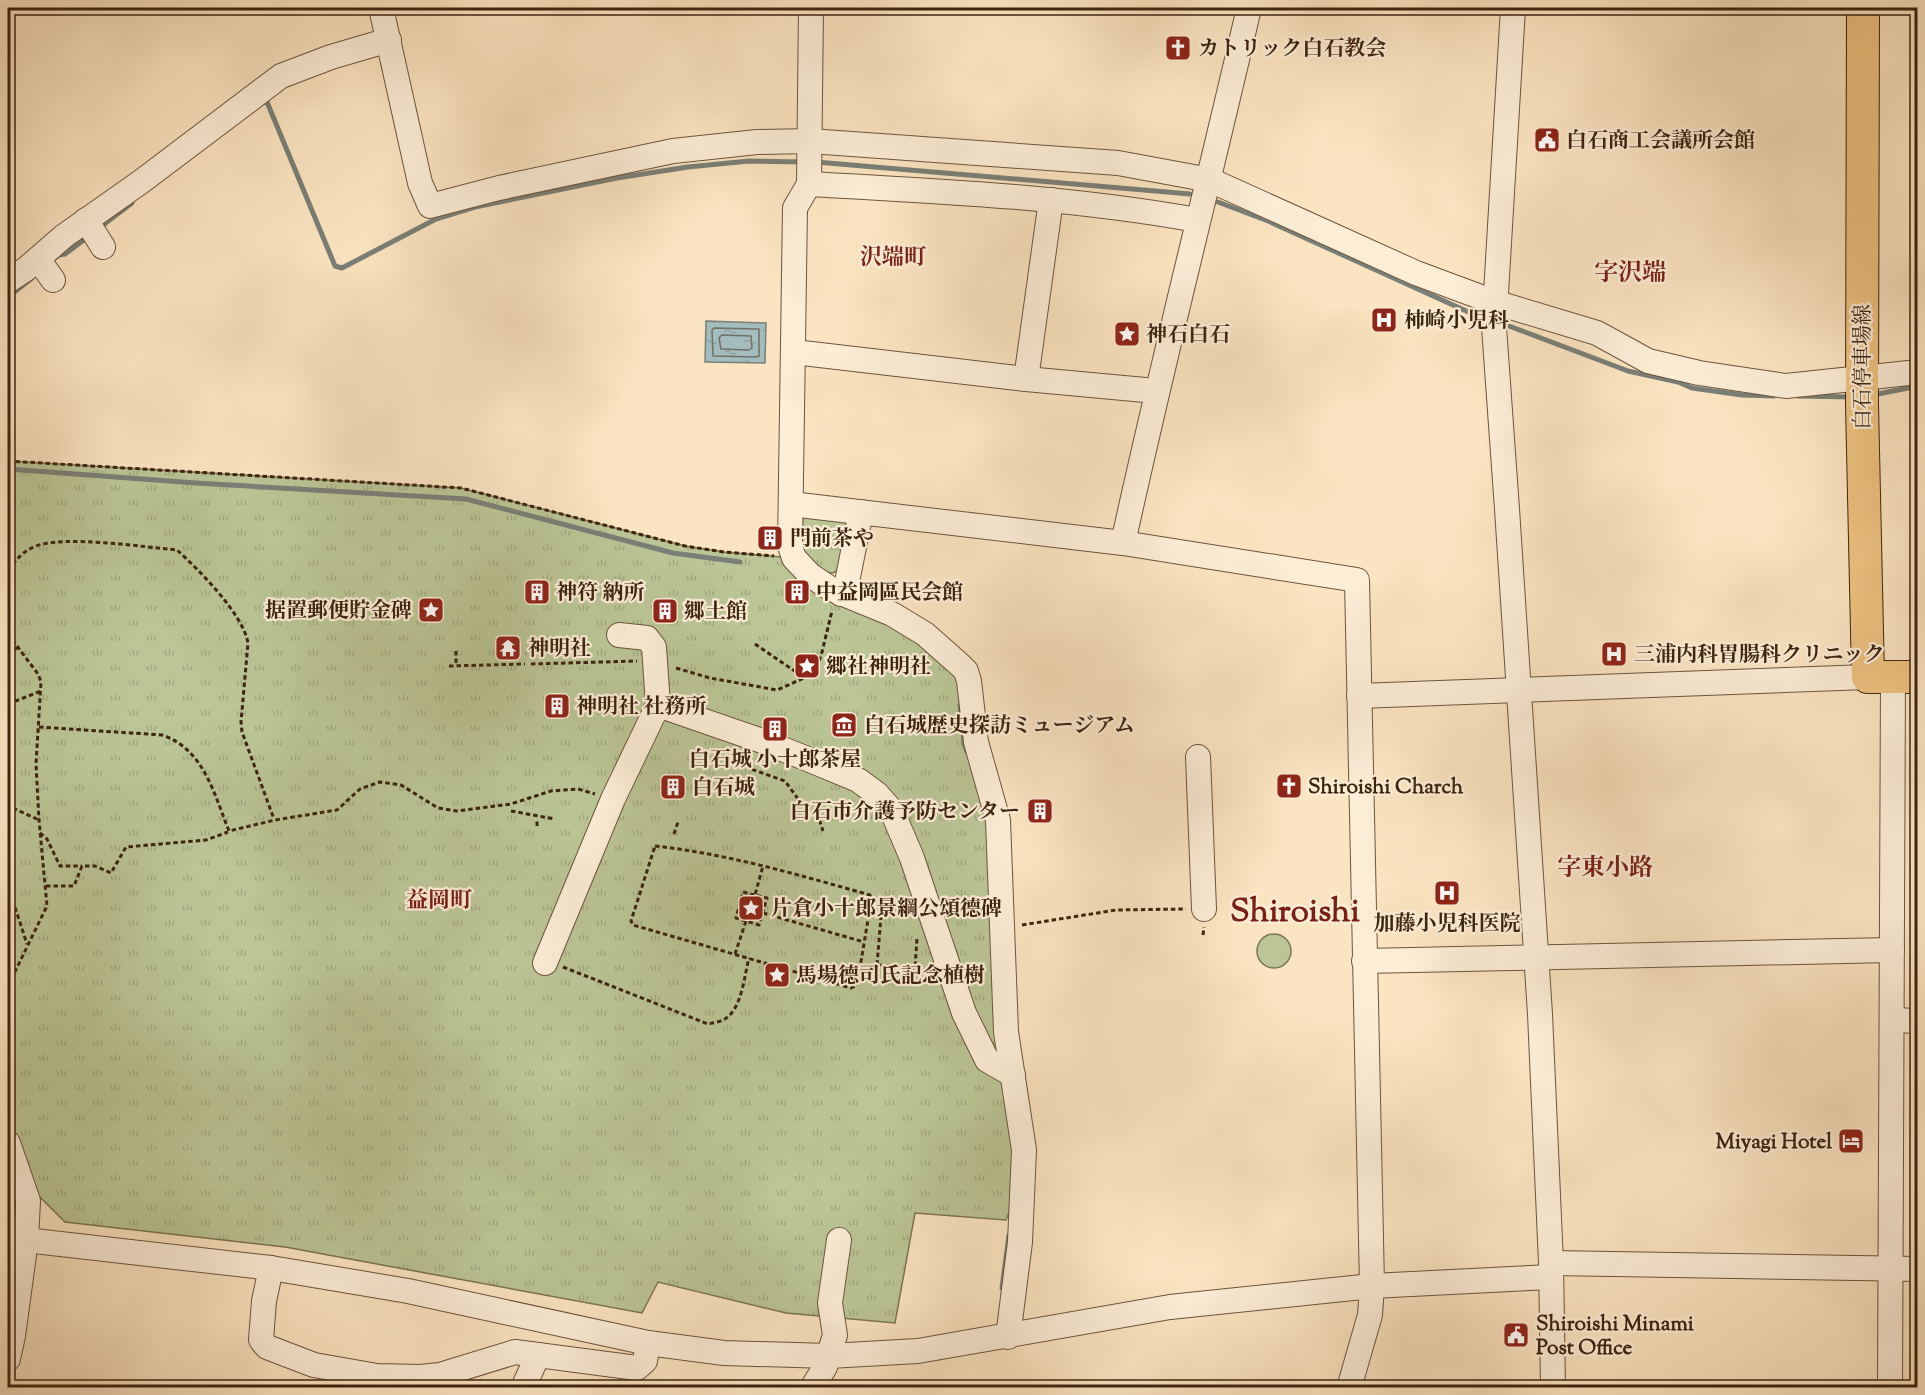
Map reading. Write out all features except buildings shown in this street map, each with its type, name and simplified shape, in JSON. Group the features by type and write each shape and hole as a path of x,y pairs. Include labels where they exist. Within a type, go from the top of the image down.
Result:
{"main road":[{"name":"白石停車場線","path":"1863,8 1862,389 1893,677"}],"street":[{"path":"381,8 420,183 430,206 499,188 673,151 757,141 1118,164 1210,180 1416,273 1494,314 1597,333 1648,361 1700,373 1786,386 1862,389 1917,372"},
{"path":"811,8 809,178 795,208 790,546 794,558 837,600 892,614 925,634 966,671 969,681 976,742 998,820 1006,1032 1024,1150 1020,1242 1008,1337"},
{"path":"1123,543 1156,391 1197,220 1210,180 1249,8"},
{"path":"1513,8 1494,314 1540,1014 1551,1270 1553,1388"},
{"path":"8,280 26,269 64,236 142,181 281,75 389,39"},
{"path":"809,178 1130,208 1197,220"},
{"path":"1026,379 1051,200"},
{"path":"86,220 103,247"},
{"path":"38,259 53,280"},
{"path":"794,352 1026,379 1156,391"},
{"path":"791,504 1123,543 1357,580 1372,1286 1370,1315 1349,1388"},
{"path":"837,600 847,582 861,512"},
{"path":"549,955 613,799 658,705 645,661 654,647 647,638 619,635"},
{"path":"1359,696 1893,677 1890,1388"},
{"path":"658,705 736,732 858,780 877,794 892,811 912,858 964,1013 987,1060 1013,1075"},
{"path":"1198,757 1204,909"},
{"path":"890,785 892,811"},
{"path":"1364,960 1892,950"},
{"path":"1892,1020 1917,1021"},
{"path":"8,1143 28,1201 17,1239 13,1336 8,1359"},
{"path":"17,1239 271,1268 408,1291 648,1343 724,1353 829,1356 918,1351 1170,1307 1551,1270 1917,1269"},
{"path":"812,1388 825,1367 835,1335 830,1303 839,1240"},
{"path":"271,1268 264,1301 261,1340 267,1347 314,1365 377,1376 420,1377 440,1375 515,1352 637,1368 645,1361 648,1343"},
{"path":"523,1388 538,1355"}],"path":[{"path":"8,461 461,488 685,546 794,558"},
{"path":"8,570 20,555 37,546 67,541 177,550 215,590 243,626 247,635 242,732 274,820"},
{"path":"531,664 645,661 710,678 777,690 813,674 821,656 837,600"},
{"path":"8,634 38,674 41,682 36,764 47,906 8,986"},
{"path":"755,644 800,674"},
{"path":"8,646 17,649"},
{"path":"456,651 456,666"},
{"path":"449,666 525,664"},
{"path":"8,704 40,691"},
{"path":"39,727 162,735 178,740 198,759 229,831"},
{"path":"736,732 751,769 785,781 801,803"},
{"path":"40,833 47,839 60,866 95,866 111,873 126,847 206,840 229,831 274,820 337,810 360,789 380,782 401,785 438,808 457,811 511,804 551,791 578,789 613,799"},
{"path":"8,802 13,807 39,820"},
{"path":"8,807 13,807"},
{"path":"511,811 555,819"},
{"path":"817,813 823,831"},
{"path":"537,820 537,826"},
{"path":"674,834 678,822"},
{"path":"655,846 698,850 763,866 870,895 871,902 857,985 851,988 633,925 631,921 655,846"},
{"path":"46,886 74,886 82,866"},
{"path":"754,895 763,866"},
{"path":"8,885 27,945"},
{"path":"743,892 767,898 763,913 759,925 736,918 743,892"},
{"path":"871,902 882,903 877,965 915,968"},
{"path":"1015,926 1116,910 1204,909 1203,934"},
{"path":"763,913 864,942"},
{"path":"735,954 746,921"},
{"path":"549,955 558,965 708,1024 725,1020 735,1008 749,958"}],"green space":[{"path":"8,461 461,488 685,546 794,558 960,665 998,820 1024,1175 1006,1220 915,1213 895,1323 786,1313 658,1282 642,1313 285,1247 65,1222 34,1191 8,1119"},
{"path":"803,514 849,521 838,570 833,573 823,572 803,552 801,541"},
{"path":"1274,934 1286,939 1291,951 1286,963 1274,968 1262,963 1257,951 1262,939"}],"water":[{"path":"706,321 766,323 765,363 705,362"}],"waterway":[{"path":"260,103 267,102 335,266 342,268 436,219 475,207 617,178 688,167 749,161 804,162"},
{"path":"816,162 1190,194"},
{"path":"1218,202 1268,221 1489,320"},
{"path":"99,228 132,203"},
{"path":"55,258 65,254 89,236"},
{"path":"8,297 32,278"},
{"path":"1501,323 1628,371 1678,382 1692,388 1742,395 1774,396"},
{"path":"1873,395 1918,386"},
{"path":"1798,396 1852,397"},
{"path":"8,469 466,499 673,553 740,562"},
{"path":"960,705 967,752"},
{"path":"1002,1288 1009,1235"}],"place":[{"name":"カトリック白石教会","path":"1178,48"},
{"name":"白石商工会議所会館","path":"1547,140"},
{"name":"柿崎小児科","path":"1384,320"},
{"name":"神石白石","path":"1127,334"},
{"name":"門前茶や","path":"770,538"},
{"name":"神符 納所","path":"537,592"},
{"name":"中益岡區民会館","path":"797,592"},
{"name":"据置郵便貯金碑","path":"431,610"},
{"name":"郷土館","path":"665,611"},
{"name":"神明社","path":"508,648"},
{"name":"三浦内科胃腸科クリニック","path":"1614,654"},
{"name":"郷社神明社","path":"807,666"},
{"name":"神明社 社務所","path":"557,706"},
{"name":"白石城歴史探訪ミュージアム","path":"844,725"},
{"name":"白石城 小十郎茶屋","path":"775,729"},
{"name":"Shiroishi Charch","path":"1289,786"},
{"name":"白石城","path":"673,787"},
{"name":"白石市介護予防センター","path":"1040,811"},
{"name":"加藤小児科医院","path":"1447,893"},
{"name":"片倉小十郎景綱公頌德碑","path":"751,908"},
{"name":"馬場德司氏記念植樹","path":"777,975"},
{"name":"Miyagi Hotel","path":"1851,1141"},
{"name":"Shiroishi Minami Post Office","path":"1516,1335"}],"district":[{"name":"沢端町","path":"893,256"},
{"name":"字沢端","path":"1630,272"},
{"name":"字東小路","path":"1605,867"},
{"name":"益岡町","path":"439,899"},
{"name":"Shiroishi","path":"1295,909"}]}
